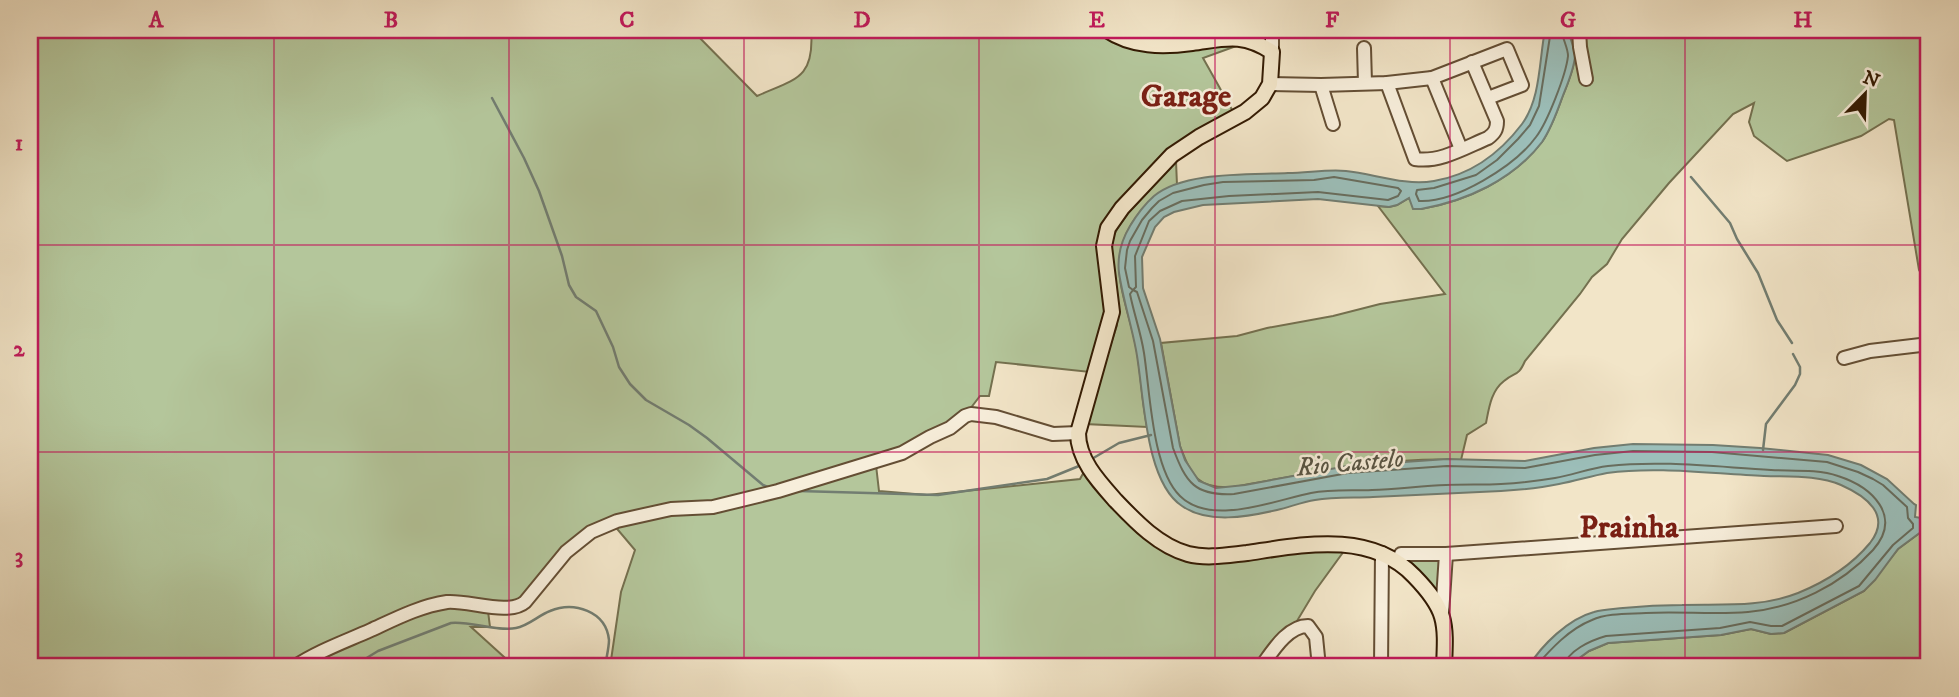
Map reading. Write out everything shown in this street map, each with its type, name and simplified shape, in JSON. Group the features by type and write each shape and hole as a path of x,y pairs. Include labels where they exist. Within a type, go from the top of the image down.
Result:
{"main road":[{"path":"1107,30 1137,44 1179,44 1233,38 1262,46 1272,52 1270,84 1254,106 1172,155 1112,220 1104,246 1112,312 1078,433 1080,449 1088,467 1148,532 1179,551 1191,555 1211,556 1309,544 1354,546 1382,553 1402,565 1416,578 1430,593 1442,614 1444,667"}],"street":[{"path":"1272,30 1272,52"},
{"path":"1579,30 1586,79"},
{"path":"1364,48 1365,83"},
{"path":"1270,84 1387,83 1432,78 1507,49 1522,85 1488,98"},
{"path":"1387,83 1415,159 1425,161 1438,158 1488,138 1497,128 1497,121 1472,62"},
{"path":"1432,78 1461,149"},
{"path":"1321,85 1333,124"},
{"path":"1843,358 1870,351 1929,344"},
{"path":"293,667 313,655 431,605 450,602 519,607 566,552 591,532 617,521 671,509 713,507 778,491 902,453 950,428 965,416 985,415 1043,432 1078,433"},
{"path":"1401,554 1446,554 1836,526"},
{"path":"1381,667 1382,553"},
{"path":"1442,614 1446,554"},
{"path":"1261,667 1284,638 1302,626 1308,626 1316,637 1319,667"}],"green space":[{"path":"30,30 692,30 757,96 792,81 806,68 810,59 811,30 1102,30 1124,41 1239,45 1203,58 1235,115 1207,128 1113,214 1106,313 1090,372 996,362 989,396 980,396 963,418 876,465 879,491 927,495 1080,479 1085,470 1166,550 1344,551 1294,626 1253,667 610,667 621,592 635,550 613,524 577,542 525,606 487,603 490,627 471,627 515,667 30,667"},
{"path":"1569,30 1929,30 1929,288 1919,270 1894,120 1889,119 1861,136 1787,161 1754,136 1749,122 1754,103 1733,114 1669,183 1622,239 1607,264 1592,277 1520,369 1500,385 1491,400 1486,423 1467,435 1461,460 1375,463 1233,487 1212,486 1198,479 1188,466 1180,446 1161,343 1237,336 1380,304 1445,294 1378,206 1397,205 1409,198 1416,209 1455,201 1488,187 1517,167 1542,142 1556,115 1575,56"},
{"path":"1176,161 1177,185 1155,196 1139,213 1121,248 1119,264 1120,281 1137,352 1147,427 1085,424 1117,325 1113,237 1129,212"},
{"path":"1929,526 1929,667 1749,667 1719,661 1739,667 1567,667 1589,651 1608,643 1721,635 1751,629 1771,634 1784,633 1864,591 1898,549"},
{"path":"1400,557 1440,559 1438,596"}],"water":[{"name":"Rio Castelo","path":"1545,30 1569,30 1575,56 1570,77 1554,120 1542,142 1517,167 1488,187 1421,209 1413,209 1409,198 1389,207 1318,199 1203,205 1174,212 1164,217 1155,227 1142,257 1143,288 1160,339 1185,460 1199,481 1216,488 1347,466 1447,459 1525,461 1594,448 1633,444 1760,448 1828,455 1861,465 1887,479 1916,505 1915,517 1929,516 1929,526 1898,549 1864,591 1784,633 1771,634 1751,629 1721,635 1608,643 1589,651 1567,667 1528,667 1556,634 1575,620 1594,612 1653,606 1726,605 1769,601 1798,593 1828,578 1863,551 1876,533 1878,524 1877,515 1867,501 1832,482 1803,477 1666,470 1626,471 1523,489 1322,499 1265,513 1216,517 1192,512 1182,506 1169,494 1160,477 1148,434 1136,350 1119,273 1119,255 1124,237 1144,206 1167,188 1182,182 1218,176 1339,171 1423,182 1460,174 1494,153 1513,135 1528,114 1536,91"}],"waterway":[{"path":"492,98 539,191 562,256 569,285 576,297 596,311 619,367 630,384 646,400 689,425 770,488"},
{"path":"1691,177 1730,223 1758,273 1777,320 1792,343"},
{"path":"1763,450 1766,424 1800,374 1800,367 1793,354"},
{"path":"1090,460 1119,443 1151,435"},
{"path":"799,491 938,495 1047,479 1079,466"},
{"path":"352,667 378,651 451,623 509,629 525,625 550,611 569,607 595,615 607,630 609,640 605,667"}],"district":[{"name":"Garage","path":"1186,95"},
{"name":"Prainha","path":"1629,526"}]}
